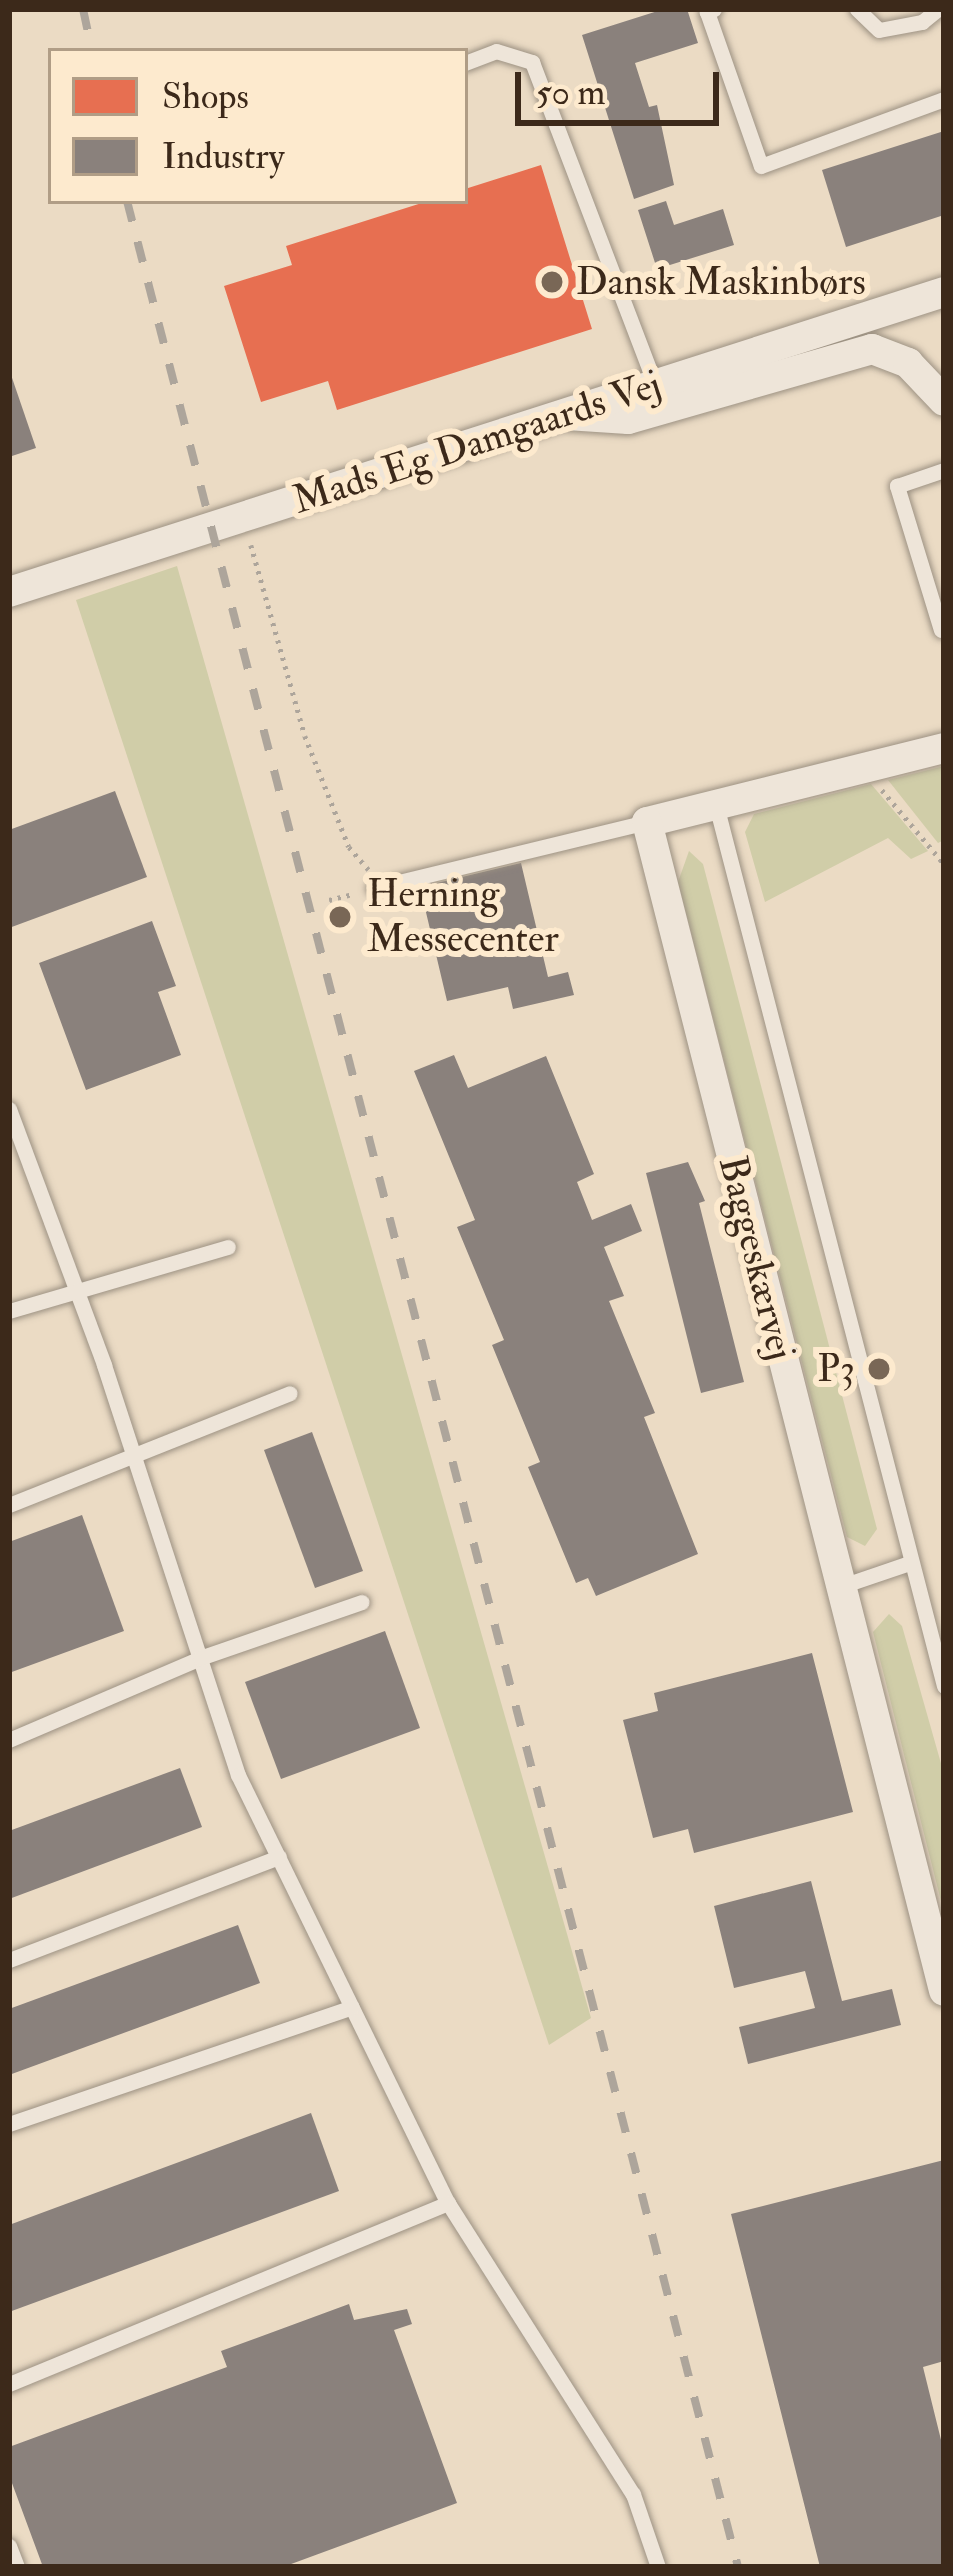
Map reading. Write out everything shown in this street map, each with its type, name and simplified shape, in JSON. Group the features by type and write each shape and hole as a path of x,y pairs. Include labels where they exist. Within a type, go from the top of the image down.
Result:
{"street":[{"name":"Mads Eg Damgaards Vej","path":"9,592 940,293"},
{"path":"940,293 944,326"},
{"path":"562,414 628,418 872,350 908,363 944,401"},
{"path":"647,822 944,748"},
{"name":"Baggeskærvej","path":"647,822 944,1990"}],"lane":[{"path":"714,9 707,12 760,166 944,99"},
{"path":"857,9 880,30 922,22 938,9"},
{"path":"468,62 496,51 532,62 656,384"},
{"path":"941,630 897,486 944,470"},
{"path":"716,805 944,1686"},
{"path":"374,888 647,822"},
{"path":"9,1108 134,1456 238,1775 448,2203 633,2494 656,2566"},
{"path":"9,1311 75,1287 227,1246"},
{"path":"9,1505 290,1393"},
{"path":"839,1587 909,1563"},
{"path":"9,1740 200,1658 362,1602"},
{"path":"9,1960 279,1857"},
{"path":"9,2125 352,2007"},
{"path":"9,2384 448,2203"},
{"path":"9,2546 17,2567"}],"path":[{"path":"242,518 305,736 349,847 368,870"},
{"path":"874,765 880,788 944,864"}],"shaded area":[{"path":"177,566 591,2018 549,2045 76,600"},
{"path":"944,766 944,840 938,843 888,780"},
{"path":"871,784 928,851 911,859 888,838 765,902 745,832 754,814"},
{"path":"689,851 703,864 877,1529 865,1546 847,1537 678,882"},
{"path":"889,1614 902,1626 944,1774 944,1913 873,1632"}],"building: Shops":[{"path":"541,165 592,329 337,410 328,381 261,402 224,286 292,265 286,246 419,204 468,204 468,188"}],"building: Industry":[{"path":"664,9 687,9 698,43 635,63 649,107 657,105 674,185 634,199 582,35"},
{"path":"944,131 944,215 846,247 822,170"},
{"path":"666,201 674,225 723,209 734,245 657,269 638,210"},
{"path":"9,369 36,448 9,457"},
{"path":"115,791 147,877 9,928 9,830"},
{"path":"521,863 548,977 568,972 574,995 513,1009 508,987 447,1001 420,887"},
{"path":"152,921 176,986 158,992 181,1055 86,1090 39,963"},
{"path":"454,1055 468,1088 546,1056 594,1174 577,1182 592,1220 631,1204 642,1231 604,1247 624,1296 609,1301 655,1413 644,1417 698,1554 596,1596 588,1578 576,1583 528,1467 540,1462 492,1345 504,1340 457,1227 475,1220 414,1071"},
{"path":"688,1162 705,1201 699,1203 744,1382 701,1393 646,1173"},
{"path":"312,1432 363,1571 315,1588 264,1450"},
{"path":"82,1515 124,1631 9,1673 9,1542"},
{"path":"385,1631 420,1728 281,1779 245,1682"},
{"path":"812,1653 853,1812 694,1853 688,1829 653,1838 623,1720 658,1711 654,1693"},
{"path":"180,1768 202,1827 9,1899 9,1831"},
{"path":"811,1881 842,2001 892,1989 901,2025 748,2064 739,2027 815,2008 805,1971 734,1988 714,1906"},
{"path":"238,1925 260,1983 9,2075 9,2009"},
{"path":"311,2113 339,2191 9,2312 9,2225"},
{"path":"944,2160 944,2361 923,2367 944,2452 944,2567 820,2567 731,2214"},
{"path":"349,2304 354,2320 407,2309 412,2324 394,2330 457,2503 283,2567 43,2567 9,2475 9,2447 227,2367 221,2351"}],"railway":[{"path":"83,9 91,48"},
{"path":"128,204 738,2567"}],"place":[{"name":"Dansk Maskinbørs","path":"552,282"},
{"name":"Herning Messecenter","path":"340,917"},
{"name":"P3","path":"879,1369"}]}
